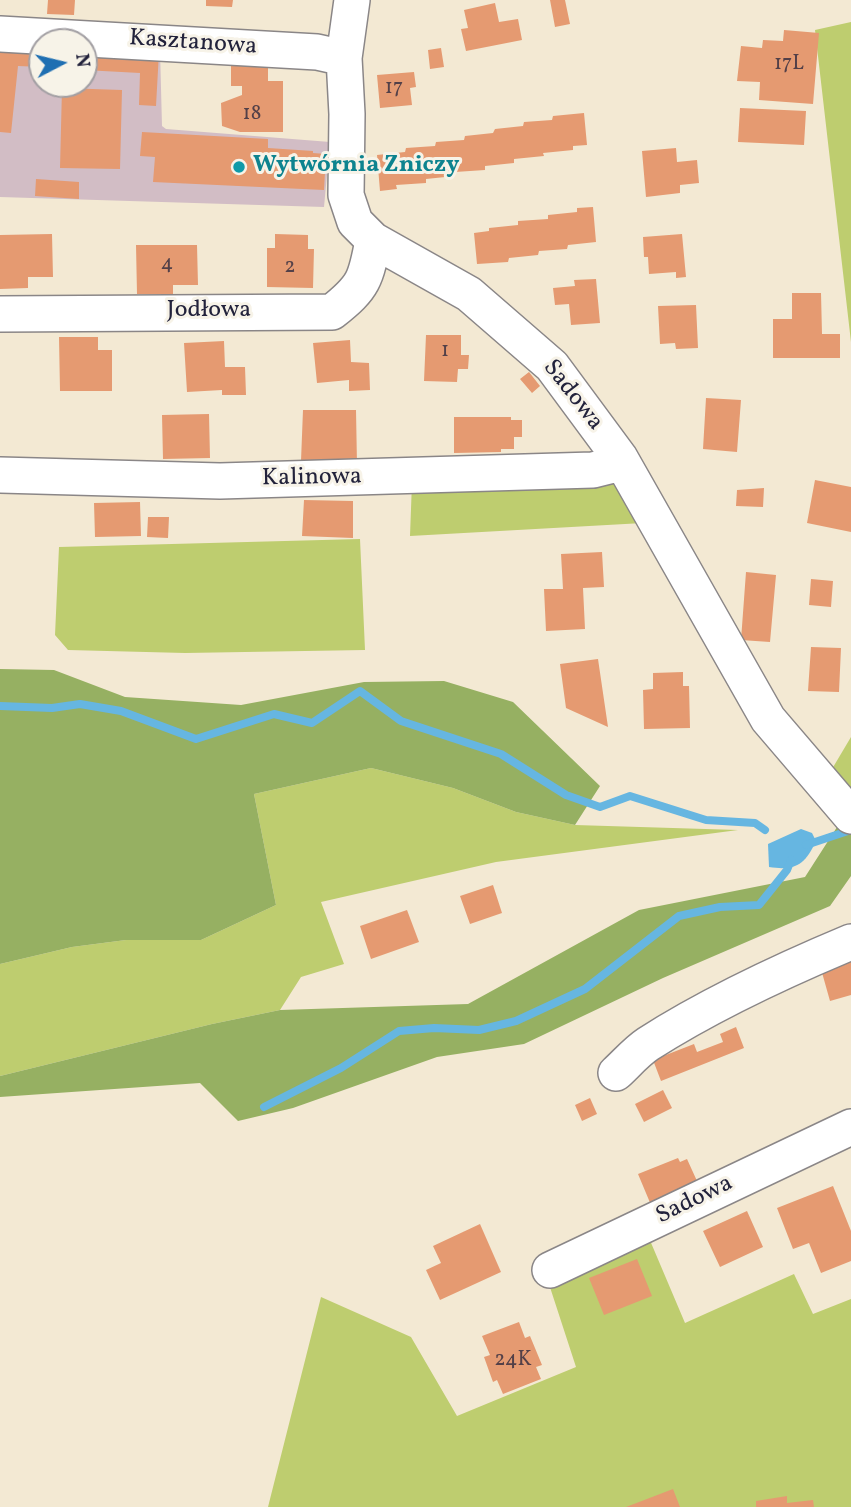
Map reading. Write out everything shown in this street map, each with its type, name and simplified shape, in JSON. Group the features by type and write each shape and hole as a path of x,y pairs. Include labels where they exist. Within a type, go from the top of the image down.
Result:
{"street":[{"name":"Sadowa","path":"352,0 344,58 348,114 346,195 355,222 373,240 469,294 552,366 620,458 768,719 851,816"},
{"name":"Kasztanowa","path":"0,34 317,52 344,58"},
{"name":"Jodłowa","path":"0,314 332,312 352,296 366,277 373,240"},
{"name":"Kalinowa","path":"0,475 180,481 347,478 593,470 610,466 620,458"},
{"path":"616,1073 646,1046 718,1005 816,956 851,942"},
{"name":"Sadowa","path":"550,1270 847,1138"}],"shaded area":[{"path":"0,38 28,41 28,98 98,98 98,46 160,50 162,126 166,129 330,142 324,207 0,197"}],"green space":[{"path":"851,22 851,342 815,30"},
{"path":"613,474 643,523 410,536 412,482"},
{"path":"360,539 365,650 185,653 68,650 55,635 59,547"},
{"path":"0,669 54,670 125,697 241,705 364,682 444,681 513,702 600,786 575,825 516,812 453,788 371,768 254,794 276,905 201,940 126,940 72,947 0,964"},
{"path":"851,737 851,791 832,769"},
{"path":"371,768 453,788 516,812 575,825 738,830 496,862 321,902 344,964 301,977 280,1010 0,1076 0,964 72,947 126,940 201,940 276,905 254,794"},
{"path":"839,824 851,835 851,876 830,906 663,978 524,1044 437,1057 293,1108 238,1121 200,1083 0,1097 0,1076 280,1010 468,1004 639,910 805,877"},
{"path":"646,1231 685,1323 794,1274 813,1314 851,1299 851,1507 268,1507 321,1297 411,1337 457,1416 576,1367 547,1278"}],"water":[{"path":"801,829 812,833 816,841 808,856 792,867 769,867 768,844"}],"building":[{"path":"48,0 75,0 74,15 47,14"},
{"path":"206,0 233,0 232,7 206,6"},
{"path":"550,0 565,0 570,24 555,27"},
{"path":"495,3 499,22 518,19 522,40 466,51 461,29 468,28 464,10"},
{"path":"784,30 819,33 813,104 759,100 760,82 737,81 741,46 762,48 763,40 783,41"},
{"path":"0,42 28,43 28,66 18,66 11,133 0,132"},
{"path":"441,48 444,67 430,69 428,50"},
{"path":"98,50 159,52 156,106 139,105 140,73 98,71"},
{"path":"231,62 268,64 268,81 283,81 283,132 240,132 222,126 221,103 242,95 242,86 231,86"},
{"path":"414,72 416,87 410,88 412,105 380,108 377,75"},
{"path":"98,89 122,90 120,169 60,168 62,98 98,98"},
{"path":"740,108 806,111 804,145 738,142"},
{"path":"584,113 587,145 573,146 573,150 543,153 544,156 514,159 514,163 485,166 485,170 455,172 455,176 426,179 426,183 396,185 397,189 380,191 377,155 405,152 406,148 435,146 436,142 464,140 465,136 523,126 524,122 552,120 553,116"},
{"path":"142,132 268,139 268,148 326,154 324,190 153,182 155,157 140,156"},
{"path":"676,148 677,162 697,160 699,183 680,185 680,193 646,197 642,151"},
{"path":"36,179 79,182 79,199 35,196"},
{"path":"593,207 596,242 568,245 567,249 539,251 538,255 509,258 508,262 477,264 474,233 489,231 489,228 518,225 518,221 548,219 548,215 577,212 577,208"},
{"path":"52,234 53,277 28,277 28,288 0,289 0,235"},
{"path":"275,234 308,235 308,249 314,249 313,288 267,287 267,248 275,248"},
{"path":"682,234 686,277 676,278 676,272 649,274 648,257 644,257 643,237"},
{"path":"136,245 197,245 198,285 173,285 173,294 137,294"},
{"path":"596,279 600,323 571,325 569,304 555,305 553,288 575,286 574,280"},
{"path":"792,293 821,293 822,334 840,334 840,358 773,358 773,319 792,319"},
{"path":"696,305 698,348 676,349 675,343 660,344 658,306"},
{"path":"426,335 461,335 461,355 469,355 468,369 458,369 457,382 424,381"},
{"path":"59,337 98,337 98,350 112,350 112,391 60,391"},
{"path":"350,340 351,362 369,363 370,390 349,391 349,380 317,383 313,343"},
{"path":"224,341 225,367 245,367 246,395 222,395 222,390 187,392 184,343"},
{"path":"529,372 540,386 532,393 520,379"},
{"path":"706,398 741,400 737,452 703,449"},
{"path":"303,410 356,410 357,465 301,461"},
{"path":"209,414 210,458 163,459 162,415"},
{"path":"454,417 511,417 511,420 522,420 522,437 514,437 514,449 501,449 501,452 454,453"},
{"path":"815,480 851,487 851,532 807,523"},
{"path":"764,488 763,507 736,506 737,490"},
{"path":"304,500 353,501 353,538 302,536"},
{"path":"140,502 141,536 95,537 94,503"},
{"path":"148,517 169,517 168,538 147,537"},
{"path":"602,552 604,587 583,588 585,629 546,631 544,589 563,589 561,554"},
{"path":"746,572 776,575 770,642 741,640"},
{"path":"811,579 833,581 831,607 809,605"},
{"path":"811,647 841,648 839,692 808,691"},
{"path":"598,659 608,727 566,708 560,664"},
{"path":"683,672 683,686 689,686 690,728 644,729 643,690 653,689 653,673"},
{"path":"493,885 502,913 470,924 460,896"},
{"path":"407,910 419,942 371,959 360,926"},
{"path":"851,961 851,995 830,1001 821,969"},
{"path":"736,1027 744,1048 661,1081 653,1060 694,1044 697,1052 723,1042 720,1034"},
{"path":"663,1090 672,1108 644,1122 635,1104"},
{"path":"590,1098 597,1114 582,1121 575,1105"},
{"path":"678,1158 680,1162 687,1159 697,1181 689,1184 691,1189 651,1205 638,1174"},
{"path":"833,1186 851,1231 851,1261 821,1273 809,1243 793,1249 777,1208"},
{"path":"747,1211 763,1247 720,1267 703,1231"},
{"path":"480,1224 501,1272 440,1300 426,1270 441,1263 433,1246"},
{"path":"637,1259 652,1296 604,1315 589,1278"},
{"path":"519,1322 525,1338 530,1336 542,1365 536,1367 541,1379 503,1394 497,1380 493,1382 484,1357 490,1355 482,1336"},
{"path":"673,1489 680,1507 626,1507"},
{"path":"787,1496 787,1503 813,1500 814,1507 756,1507 756,1501"}],"waterway":[{"path":"0,706 52,708 80,704 121,711 196,739 274,714 312,723 360,691 401,721 501,754 566,795 600,807 630,796 706,820 755,823 765,830"},
{"path":"806,845 848,831 851,826"},
{"path":"264,1107 341,1068 399,1031 434,1028 479,1030 516,1021 585,989 679,916 720,907 759,905 787,870 791,860"}],"place":[{"name":"Wytwórnia Zniczy","path":"239,167"}]}
